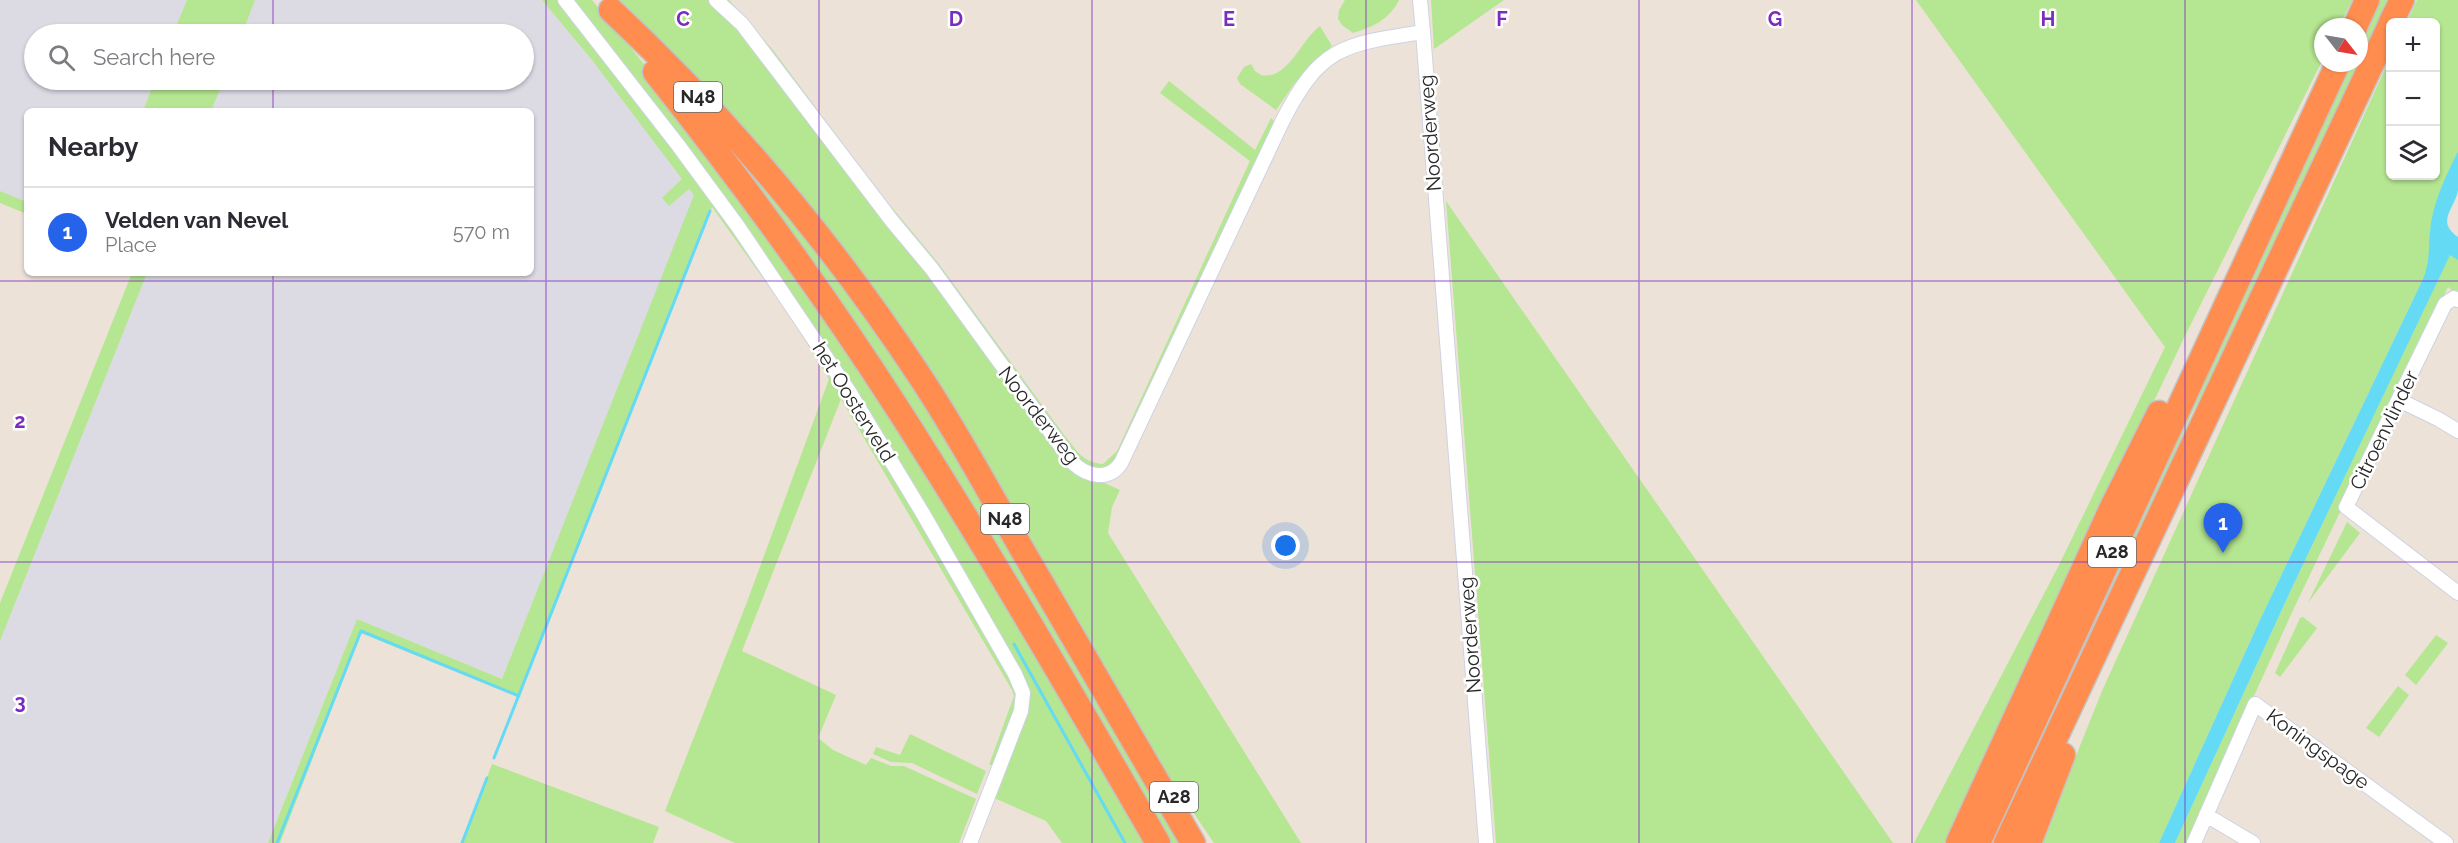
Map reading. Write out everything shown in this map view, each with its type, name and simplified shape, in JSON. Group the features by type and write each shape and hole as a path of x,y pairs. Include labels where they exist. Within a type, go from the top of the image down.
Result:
{"highway":[{"path":"2359,18 2367,0"},
{"name":"A28","path":"2394,18 2402,0"},
{"name":"N48","path":"606,5 671,68 746,149 841,266 922,378 1193,843"},
{"name":"N48","path":"606,5 793,256 895,405 1059,674 1158,843"},
{"name":"A28","path":"2006,843 2386,35"},
{"name":"A28","path":"1978,843 2334,72"},
{"name":"A28","path":"1958,843 2118,495 2164,402 2247,260"},
{"name":"A28","path":"2030,843 2058,767 2097,677 2136,568"},
{"name":"A28","path":"1139,752 1208,843"}],"street":[{"name":"het Oosterveld","path":"565,0 678,145 782,290 893,463 990,628 1020,686 1023,698 1021,711 970,843"},
{"name":"Noorderweg","path":"716,0 742,24 874,198 932,269 1073,463 1087,472 1102,476 1113,472 1121,463 1282,122 1308,77 1330,57 1354,44 1423,32"},
{"name":"Noorderweg","path":"1420,0 1486,843"},
{"name":"Citroenvlinder","path":"2458,300 2454,298 2445,304 2346,507 2458,592"},
{"path":"2399,400 2458,431"},
{"name":"Koningspage","path":"2194,843 2255,704 2446,843"},
{"path":"2206,815 2253,843"}],"shaded area":[{"path":"0,0 187,0 177,24 24,24 24,90 151,90 144,108 24,108 24,201 0,191"},
{"path":"255,0 542,0 592,60 683,180 663,199 669,206 689,188 695,195 502,679 357,619 268,843 0,843 0,641 146,276 534,276 534,108 212,108 220,90 534,90 534,24 246,24"}],"green space":[{"path":"187,0 255,0 246,24 177,24"},
{"path":"542,0 561,0 710,192 834,375 991,636 1020,700 994,765 989,765 1014,696 1012,690 841,399 742,651 836,695 818,738 833,750 866,765 871,758 891,766 904,766 976,799 959,843 735,843 665,811 747,602 829,379 788,313 712,207 518,697 361,633 280,843 268,843 357,619 502,679 694,195 689,189 669,206 662,198 682,179 592,60"},
{"path":"568,0 592,0 661,85 890,406 1145,843 1062,843 1046,821 992,797 1026,707 868,417"},
{"path":"612,0 711,0 732,17 1078,471 1120,490 1112,507 1108,533 1301,843 1214,843 1146,743 937,393"},
{"path":"721,0 729,0 773,50 874,186 939,264 1064,435 1084,458 1096,463 1103,464 1117,451 1250,161 1160,93 1169,81 1255,150 1271,118 1274,121 1276,127 1114,463 1105,470 1084,467"},
{"path":"1345,0 1399,0 1386,17 1353,33 1338,19 1339,10"},
{"path":"1431,0 1504,0 1434,49"},
{"path":"1916,0 2352,0 2343,18 2314,18 2314,72 2317,72 2183,340 1944,843 1914,843 2058,567 2165,347"},
{"path":"2375,0 2391,0 2368,49 2368,18"},
{"path":"2417,0 2458,0 2458,151 2436,203 2429,265 2423,279 2258,624 2159,843 2041,843 2102,691 2386,67 2386,180 2440,180 2440,18 2409,18"},
{"path":"1320,26 1332,46 1294,84 1276,110 1240,84 1237,78 1244,67 1251,64 1261,75 1279,72"},
{"path":"670,72 736,143 913,377 1189,843 1165,843"},
{"path":"2341,72 2357,72 2218,366 2192,413 2147,518 1996,843 1987,843"},
{"path":"151,90 220,90 212,108 144,108"},
{"path":"0,191 24,201 24,213 0,203"},
{"path":"1446,201 1893,843 1496,843"},
{"path":"2450,254 2458,260 2458,295 2448,287 2294,608 2187,843 2175,843 2290,592"},
{"path":"131,276 146,276 0,641 0,603"},
{"path":"2347,522 2360,533 2308,603"},
{"path":"2303,617 2317,628 2280,677 2275,673 2300,618"},
{"path":"2436,635 2448,643 2416,685 2405,675"},
{"path":"2398,686 2409,695 2379,737 2366,728"},
{"path":"910,734 986,771 977,794 912,763 891,762 873,754 876,747 900,755"},
{"path":"492,764 659,827 653,843 462,843"}],"water":[{"path":"2458,151 2458,190 2447,220 2451,231 2458,237 2458,260 2450,255 2290,592 2175,843 2159,843 2258,624 2423,279 2435,204"}],"waterway":[{"path":"494,758 710,211"},
{"path":"277,843 361,631 519,696"},
{"path":"1014,644 1125,843"},
{"path":"462,843 487,778"}],"place":[{"name":"Velden van Nevel","path":"2223,553"}]}
